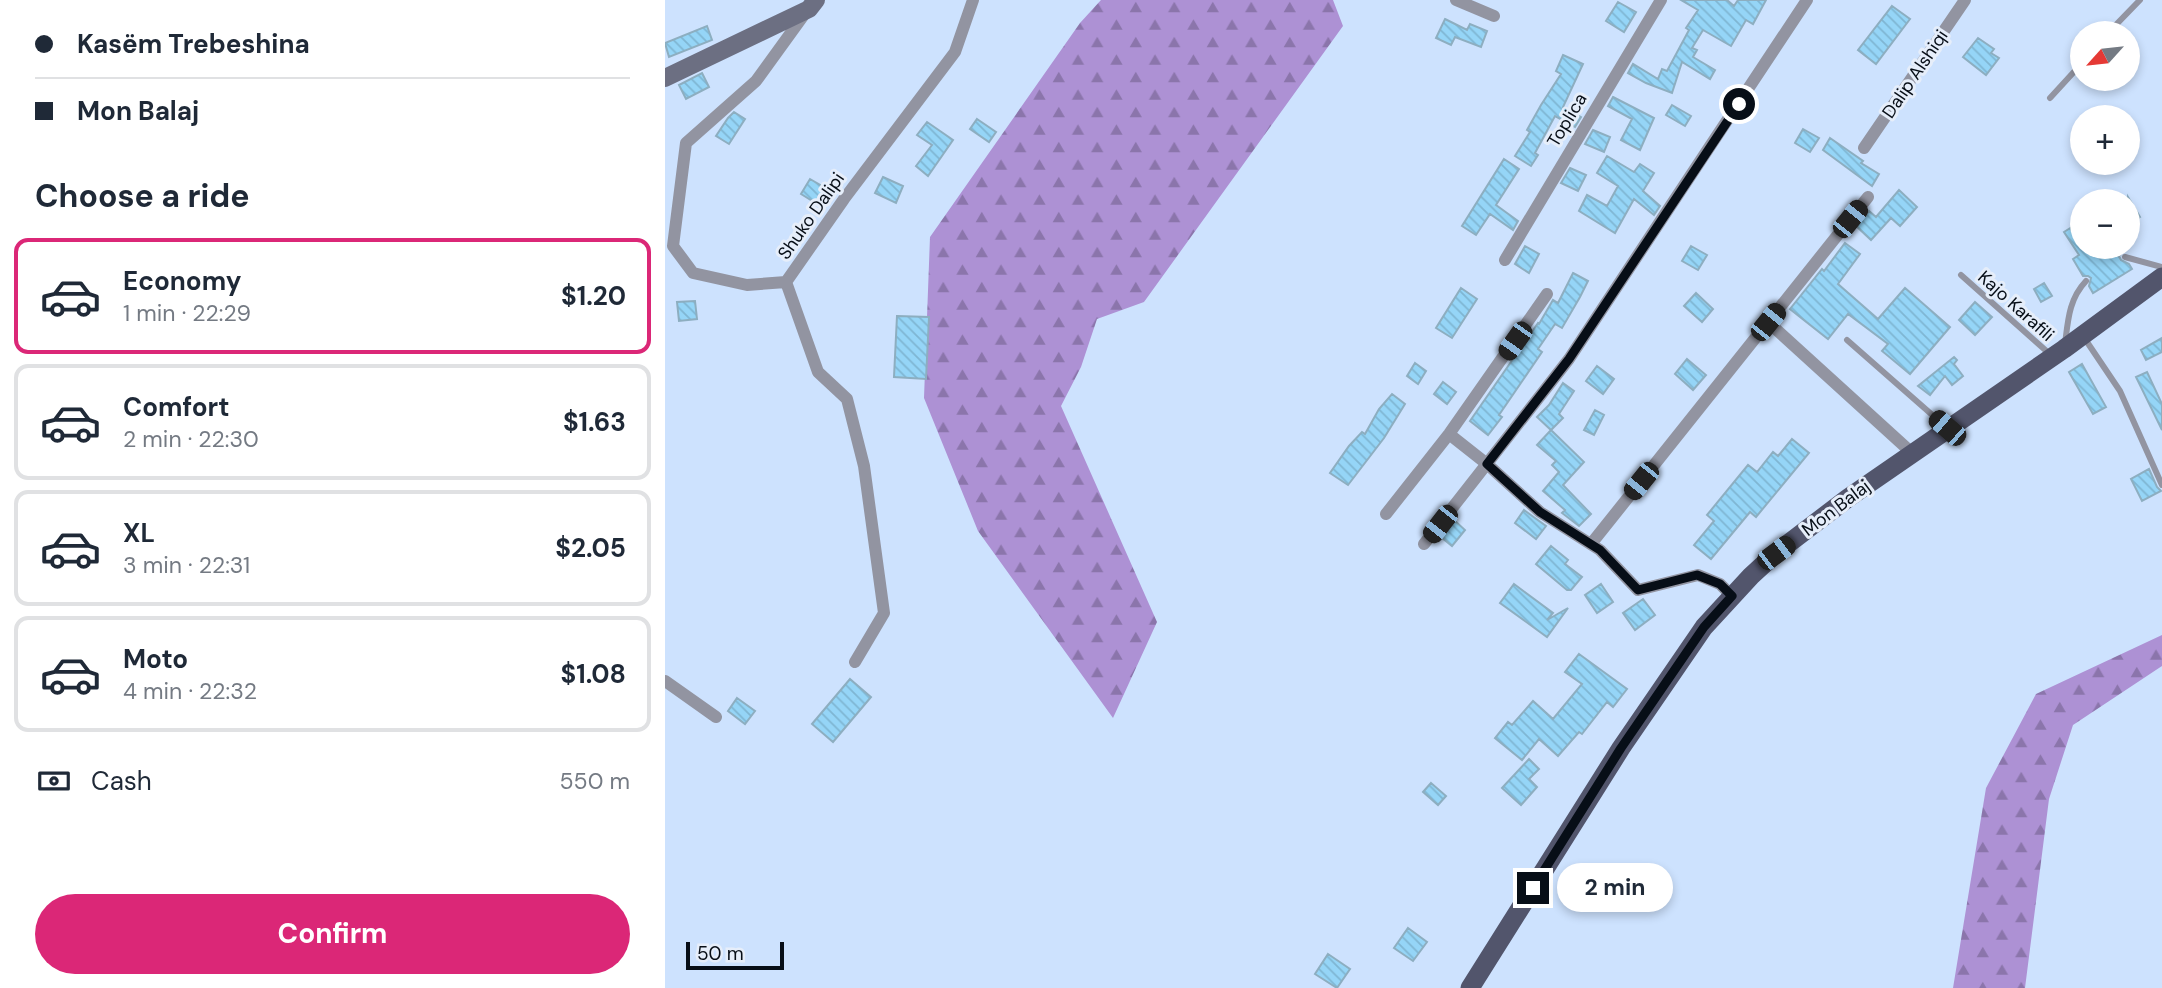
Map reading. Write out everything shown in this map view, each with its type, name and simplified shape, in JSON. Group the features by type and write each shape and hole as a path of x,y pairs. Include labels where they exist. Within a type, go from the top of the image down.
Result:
{"main road":[{"name":"Mon Balaj","path":"1470,988 1621,748 1704,627 1732,596 1776,553 1848,498 2059,353 2162,277"}],"street":[{"name":"Shuko Dalipi","path":"813,4 756,81 686,144 673,246 693,273 747,285 786,282 843,199 955,52 974,0"},
{"path":"1456,0 1494,16"},
{"name":"Toplica","path":"1505,260 1661,0"},
{"path":"1424,544 1569,359 1807,0"},
{"name":"Dalip Alshiqi","path":"1864,148 1965,0"},
{"path":"667,78 813,4"},
{"path":"1591,544 1868,197"},
{"path":"786,282 818,372 847,399 864,466 884,613 855,662"},
{"path":"1386,514 1449,434 1547,294"},
{"path":"1768,322 1912,453"},
{"path":"1449,434 1540,512 1600,550 1638,590 1697,575 1720,584 1732,596"},
{"path":"665,681 716,718"}],"lane":[{"path":"2120,21 2140,0"},
{"path":"2050,98 2070,76"},
{"path":"2132,259 2162,267"},
{"name":"Kajo Karafili","path":"1961,275 2059,353"},
{"path":"2059,353 2072,301 2086,281"},
{"path":"2083,335 2120,391 2162,485"},
{"path":"1847,340 1947,428"}],"green space":[{"path":"1101,0 1333,0 1343,26 1144,302 1097,319 1081,367 1061,406 1157,622 1113,718 978,531 924,398 930,237 1080,23"},
{"path":"2162,635 2162,666 2073,725 2049,799 2025,988 1953,988 1986,788 2036,694"}],"building":[{"path":"1681,0 1727,0 1734,6 1738,0 1766,0 1753,24 1746,20 1731,46 1703,30 1692,48 1697,50 1693,57 1715,70 1710,79 1682,62 1672,93 1628,73 1633,64 1658,79 1662,69 1667,71 1689,30 1686,28 1698,10"},
{"path":"1618,2 1636,12 1624,32 1606,21"},
{"path":"1892,6 1910,19 1876,64 1858,50"},
{"path":"1445,19 1467,30 1470,24 1487,31 1481,47 1455,37 1451,45 1436,38"},
{"path":"707,26 712,40 669,57 665,43"},
{"path":"1978,38 1994,49 1991,53 1999,58 1986,75 1963,57"},
{"path":"1563,55 1583,64 1563,107 1581,117 1575,127 1555,116 1531,166 1515,156 1530,132 1527,130 1541,105 1561,74 1556,71"},
{"path":"702,73 709,87 686,99 679,85"},
{"path":"1613,97 1654,118 1640,150 1621,140 1632,119 1608,106"},
{"path":"1672,105 1691,116 1685,126 1666,115"},
{"path":"734,112 745,119 729,144 716,136"},
{"path":"977,119 996,132 989,142 970,129"},
{"path":"927,122 953,140 928,176 916,166 932,145 917,135"},
{"path":"1803,129 1819,138 1810,152 1795,143"},
{"path":"1593,130 1610,137 1604,152 1585,144"},
{"path":"1830,138 1879,174 1872,186 1823,150"},
{"path":"1607,156 1634,172 1640,164 1654,173 1643,191 1660,206 1654,215 1634,199 1615,233 1579,211 1587,195 1607,206 1618,186 1597,173"},
{"path":"1504,159 1519,169 1496,205 1518,221 1513,230 1490,214 1476,235 1462,226"},
{"path":"1570,168 1586,175 1578,191 1561,183"},
{"path":"883,177 903,186 896,203 875,193"},
{"path":"810,179 827,189 819,205 801,194"},
{"path":"1899,190 1917,207 1900,226 1891,218 1871,240 1856,226 1869,211 1876,217"},
{"path":"2070,228 2070,241 2064,232"},
{"path":"1845,243 1860,254 1838,284 1878,319 1905,288 1950,327 1910,374 1882,351 1888,344 1848,314 1828,339 1790,309"},
{"path":"1525,246 1539,254 1529,273 1515,264"},
{"path":"1691,246 1707,255 1698,270 1682,261"},
{"path":"2073,259 2120,259 2132,269 2093,293 2089,286 2091,278 2083,276"},
{"path":"1573,273 1588,281 1580,297 1562,328 1555,324 1538,349 1542,352 1488,435 1470,421 1553,300 1558,303"},
{"path":"2044,283 2052,296 2041,302 2034,289"},
{"path":"1461,288 1477,299 1452,338 1436,328"},
{"path":"1696,293 1713,309 1702,322 1684,306"},
{"path":"695,301 697,319 679,321 677,302"},
{"path":"1975,302 1992,317 1975,335 1959,320"},
{"path":"897,316 929,317 926,379 894,377"},
{"path":"2162,338 2162,352 2146,360 2141,350"},
{"path":"1954,357 1957,360 1954,364 1963,376 1952,385 1945,376 1930,395 1918,386"},
{"path":"1687,359 1706,375 1693,390 1675,374"},
{"path":"1415,363 1426,371 1418,384 1407,376"},
{"path":"2082,364 2106,407 2093,414 2069,372"},
{"path":"1597,366 1614,379 1603,394 1586,381"},
{"path":"2147,372 2162,404 2162,430 2136,377"},
{"path":"1443,382 1456,392 1447,404 1434,394"},
{"path":"1563,383 1574,391 1559,414 1563,418 1551,430 1537,417 1549,405"},
{"path":"1392,394 1405,404 1384,438 1348,485 1330,473 1349,446 1362,432 1365,434 1379,409"},
{"path":"1595,410 1604,415 1594,435 1584,430"},
{"path":"1551,430 1584,462 1563,485 1591,514 1579,526 1562,513 1565,510 1543,491 1559,472 1552,465 1556,461 1537,445"},
{"path":"1792,439 1809,453 1756,517 1750,512 1711,559 1694,545 1714,521 1707,515 1748,465 1757,472 1773,452 1778,456"},
{"path":"2149,469 2161,491 2142,501 2131,479"},
{"path":"1524,510 1546,526 1536,539 1515,523"},
{"path":"1454,520 1465,530 1452,546 1441,537"},
{"path":"1551,546 1568,560 1565,564 1582,577 1571,590 1567,590 1536,564"},
{"path":"1514,584 1553,613 1547,620 1568,608 1547,637 1500,603"},
{"path":"1601,584 1613,602 1597,613 1585,595"},
{"path":"1643,599 1655,615 1635,630 1623,613"},
{"path":"1579,654 1627,689 1613,707 1607,702 1582,734 1579,732 1558,756 1539,739 1522,760 1495,738 1508,722 1512,725 1533,701 1553,719 1582,684 1565,672"},
{"path":"850,679 871,697 833,742 812,724"},
{"path":"737,698 755,711 745,724 728,711"},
{"path":"1529,759 1539,769 1529,779 1537,787 1521,805 1502,788"},
{"path":"1431,783 1446,796 1438,805 1423,792"},
{"path":"1408,928 1427,942 1413,961 1394,948"},
{"path":"1328,954 1350,969 1337,988 1315,974"}],"route":[{"path":"1533,888 1621,748 1704,627 1732,596 1720,584 1697,575 1638,590 1600,550 1540,512 1487,464 1569,359 1739,104"}]}
